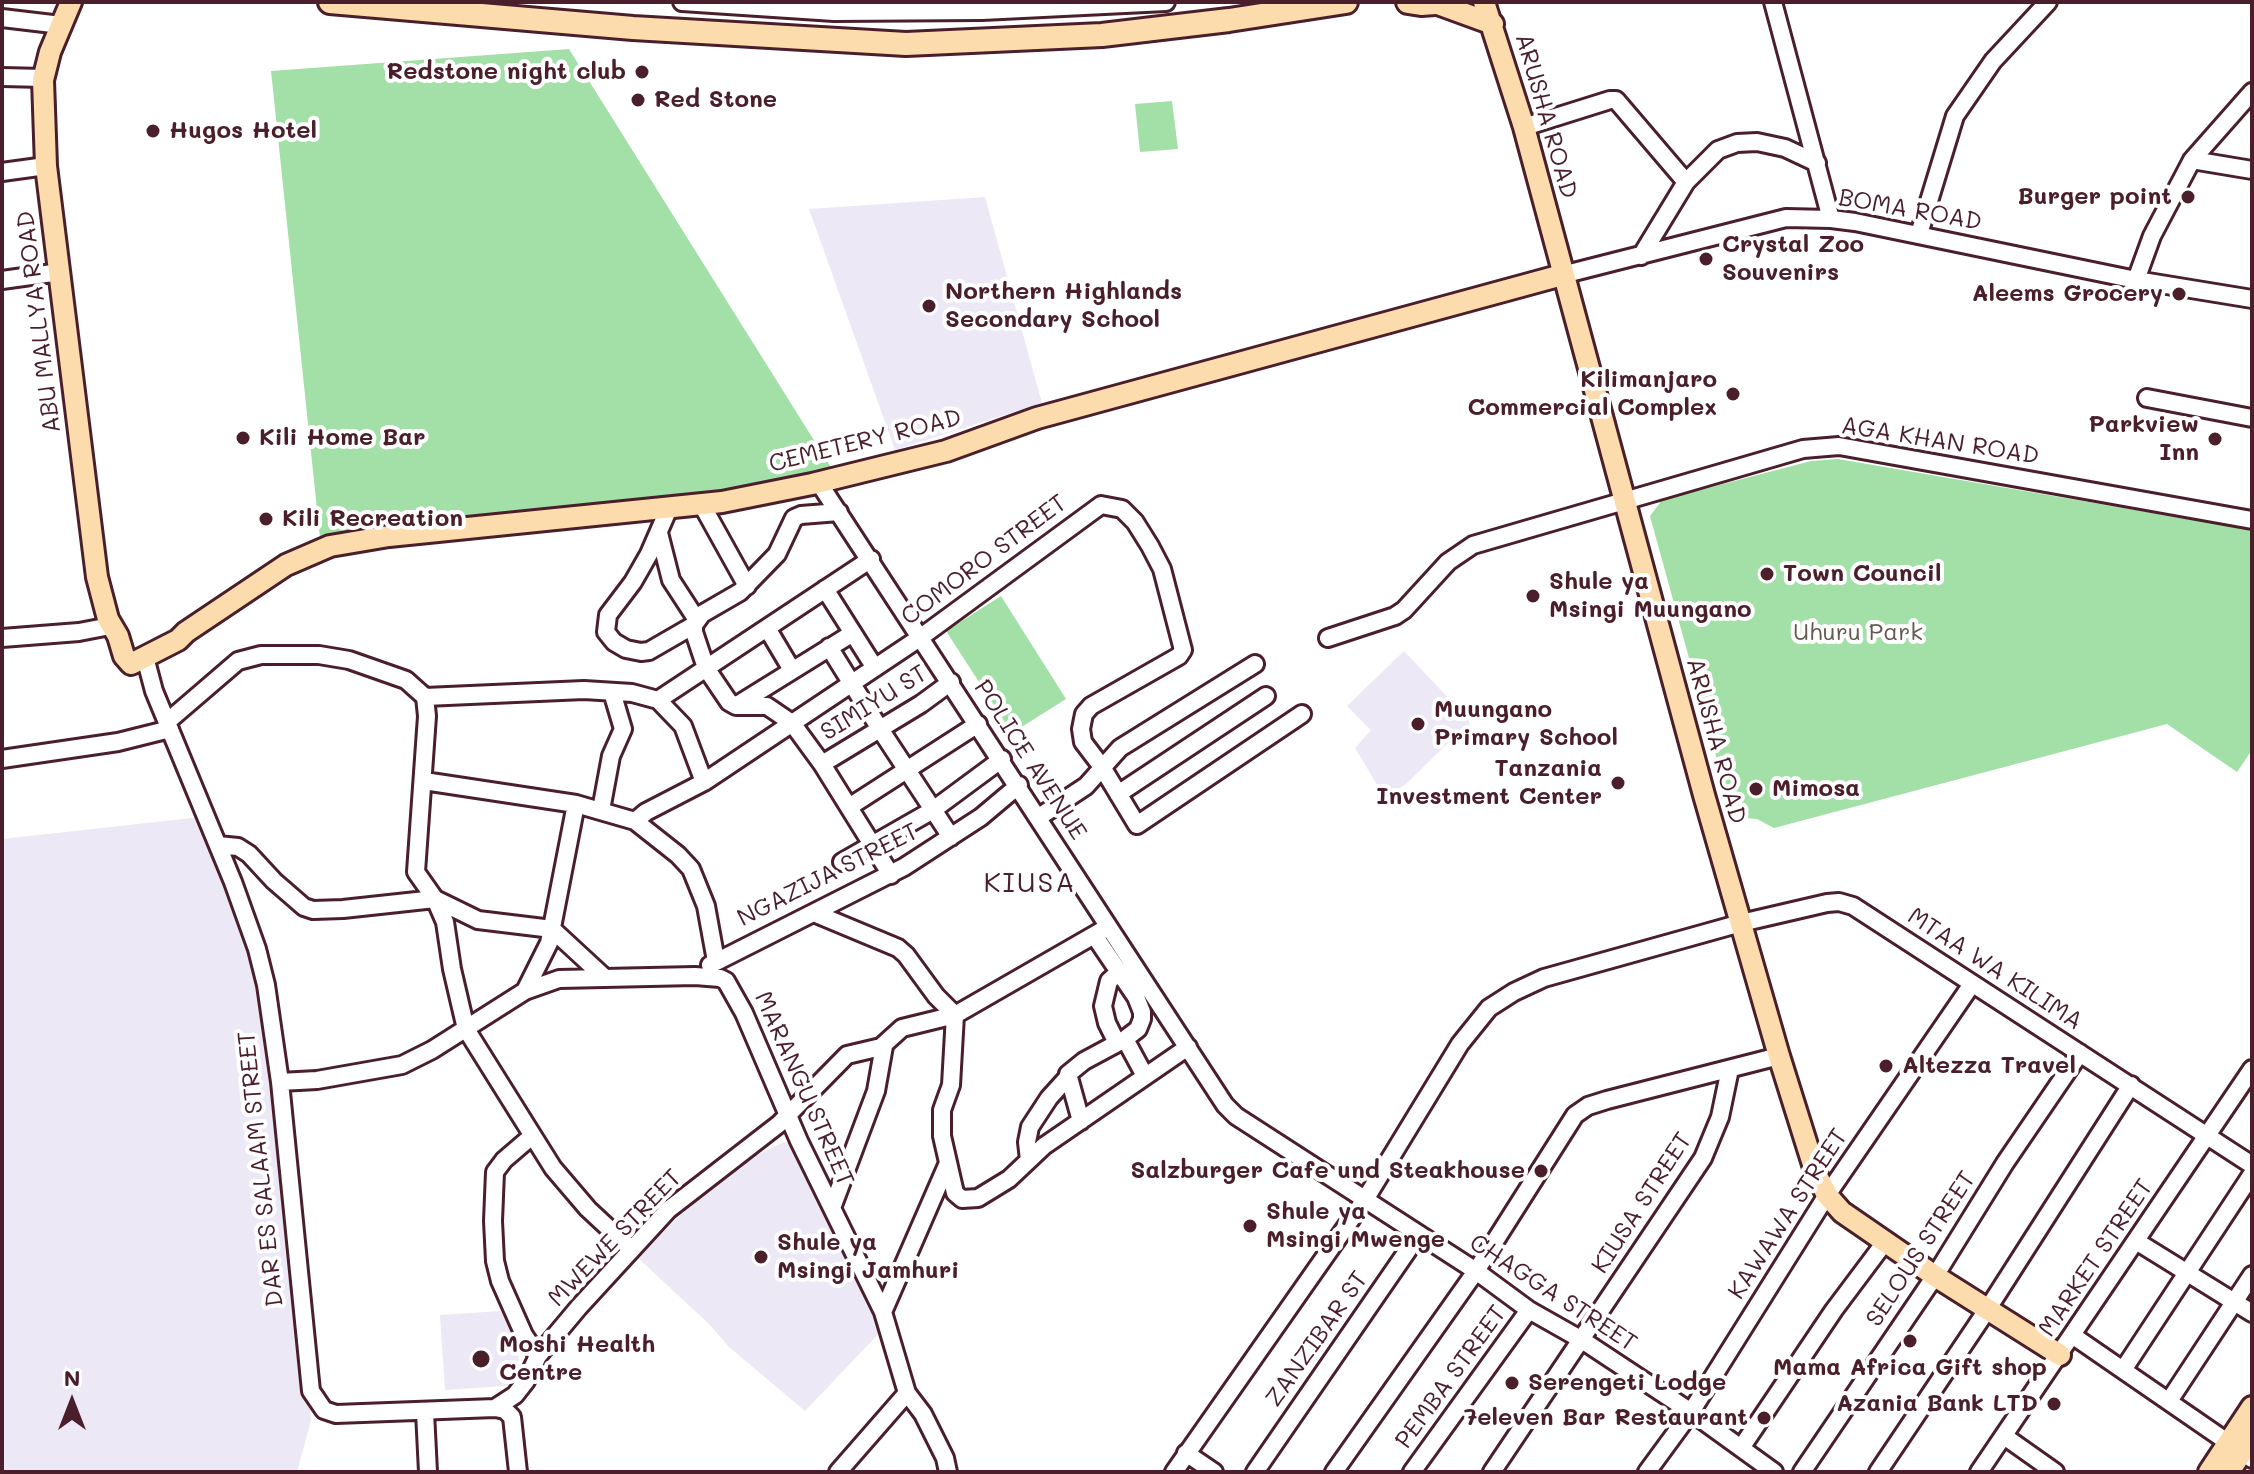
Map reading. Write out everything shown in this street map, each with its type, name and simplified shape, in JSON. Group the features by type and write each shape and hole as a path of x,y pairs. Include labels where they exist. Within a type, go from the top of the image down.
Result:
{"highway":[{"path":"330,2 417,6 633,28 906,44 1160,28 1226,11 1346,2"},
{"path":"1408,2 1444,3"}],"main road":[{"name":"ABU MALLYA ROAD","path":"71,2 50,52 44,78 46,166 97,577 128,648"},
{"name":"ARUSHA ROAD","path":"1484,2 1524,127 1741,923 1812,1163 1827,1195 1842,1212 1935,1276 2060,1355"},
{"name":"ARUSHA ROAD","path":"1444,3 1493,24"},
{"name":"CEMETERY ROAD","path":"128,648 178,640 286,565 330,546 404,534 702,505 819,483 946,451 1037,418 1562,275"},
{"path":"2229,1472 2244,1448 2252,1407"},
{"path":"2209,1472 2244,1448"}],"street":[{"path":"682,2 982,11 1166,2 1160,28"},
{"path":"1773,2 1831,219"},
{"path":"1919,234 1955,116 1993,61 2048,2"},
{"path":"835,7 837,40"},
{"path":"2,18 61,25"},
{"path":"2,77 44,78"},
{"path":"2136,280 2152,236 2192,160 2252,92"},
{"path":"1524,127 1616,100 1686,182"},
{"path":"1641,256 1686,182 1718,150 1747,141 1785,148 1817,163"},
{"path":"2192,160 2252,170"},
{"path":"2,172 46,166"},
{"name":"BOMA ROAD","path":"1562,275 1786,218 1831,219 1919,234 2136,280 2252,299"},
{"path":"2,280 60,272"},
{"path":"2147,398 2252,418"},
{"name":"AGA KHAN ROAD","path":"1328,638 1395,616 1448,562 1473,545 1803,449 1839,446 2252,520"},
{"name":"POLICE AVENUE","path":"819,483 1019,785 1101,931 1188,1047 1225,1105"},
{"path":"702,505 747,586"},
{"name":"COMORO STREET","path":"635,821 646,812 704,782 921,637 1101,505 1122,509 1135,522 1162,569 1183,650 1179,656 1091,706 1084,714 1081,729 1083,742 1102,767"},
{"path":"669,508 633,582 608,615 606,632 614,642 626,649 649,651 747,586 781,549 794,518 839,512"},
{"path":"659,533 671,580 696,622 695,639 706,668 725,697 736,706 761,705 792,723 822,764 891,875"},
{"path":"658,700 871,559"},
{"path":"825,589 875,668"},
{"path":"767,628 792,670"},
{"path":"2,638 79,632 128,648"},
{"path":"736,706 853,633"},
{"path":"829,647 951,837"},
{"name":"DAR ES SALAAM STREET","path":"128,648 154,691 218,845 257,949 266,985 280,1082 311,1391 324,1410 336,1414 495,1408"},
{"path":"2,759 118,742 168,725 238,661 261,655 319,655 349,660 406,680 425,697 584,690 658,700 683,726 704,782"},
{"path":"1039,817 1086,786 1120,748 1255,664"},
{"name":"SIMIYU ST","path":"822,764 951,682"},
{"path":"601,810 611,756 623,729 612,692"},
{"path":"1118,794 1266,696"},
{"path":"425,697 424,781 416,872 435,899 445,922 466,1029 532,1136 569,1187 631,1249"},
{"path":"1102,767 1137,825 1302,714"},
{"path":"849,807 978,724"},
{"path":"842,862 933,810 1002,759"},
{"path":"424,781 576,804 635,821 691,869 706,906 716,961"},
{"name":"NGAZIJA STREET","path":"695,976 716,961 891,875 981,817 1019,785"},
{"path":"525,991 545,955 576,804"},
{"path":"218,845 238,847 249,854 304,907 313,910 374,907 435,899 478,920 552,929 604,977"},
{"name":"MTAA WA KILIMA","path":"1174,1472 1366,1198 1460,1044 1489,1008 1544,978 1741,923 1839,902 1853,906 2252,1165"},
{"path":"814,913 898,948 955,1015 951,1085 942,1115 943,1147 957,1197 970,1200 1009,1179 1044,1146 1188,1047"},
{"path":"1029,1160 1027,1142 1030,1127 1070,1070 1138,1029 1142,1012 1101,931"},
{"name":"MWEWE STREET","path":"495,1408 515,1395 538,1356 668,1210 766,1135 847,1055 884,1046 902,1028 955,1015 1101,931"},
{"path":"1120,971 1109,981 1103,1006 1107,1023 1145,1076"},
{"name":"MARANGU STREET","path":"280,1082 317,1080 402,1065 525,991 559,979 720,978 731,986 787,1116 883,1312 907,1393 923,1414 945,1458 948,1472"},
{"name":"KAWAWA STREET","path":"1647,1472 1691,1412 1827,1195 1972,984"},
{"path":"832,1208 876,1091 884,1046"},
{"name":"SELOUS STREET","path":"1802,1472 1935,1276 2020,1139 2080,1053"},
{"path":"1334,1472 1476,1271 1575,1115 1588,1106 1607,1100 1779,1056"},
{"name":"KIUSA STREET","path":"1492,1472 1703,1158 1720,1117 1730,1069"},
{"name":"MARKET STREET","path":"1979,1472 2252,1069"},
{"path":"1068,1077 1081,1121"},
{"path":"1878,1472 1987,1310 2131,1085"},
{"name":"CHAGGA STREET","path":"1225,1105 1247,1125 1366,1198 1529,1310 1582,1340 1691,1412 1741,1448 1756,1466 1774,1472"},
{"path":"766,1135 799,1141"},
{"path":"532,1136 495,1172 493,1221 495,1261 500,1281 524,1335 538,1356"},
{"path":"883,1312 948,1163"},
{"path":"2123,1370 2252,1174"},
{"name":"ZANZIBAR ST","path":"1255,1472 1419,1234"},
{"path":"2136,1241 2252,1313"},
{"path":"1741,1448 1834,1310 1885,1242"},
{"path":"2169,1401 2252,1275"},
{"name":"PEMBA STREET","path":"1412,1472 1529,1310"},
{"path":"2072,1335 2244,1448"},
{"path":"838,1472 907,1393"},
{"path":"495,1408 505,1410 512,1417 518,1472"},
{"path":"425,1412 428,1472"},
{"path":"2004,1436 2055,1472"},
{"path":"1186,1453 1214,1472"}],"shaded area":[{"name":"Northern Highlands Secondary School","path":"985,197 1042,403 895,450 809,209"},
{"name":"Muungano Primary School","path":"1404,651 1469,720 1470,727 1448,743 1406,784 1385,798 1355,748 1371,730 1347,706"},
{"path":"201,817 258,961 311,1420 297,1472 2,1472 2,839"},
{"path":"784,1142 810,1149 887,1325 805,1411 729,1347 710,1325 637,1257 730,1168"},
{"name":"Moshi Health Centre","path":"500,1311 517,1333 520,1385 445,1390 440,1315"}],"green space":[{"path":"569,49 832,469 723,496 320,538 271,71"},
{"path":"1172,101 1178,149 1140,152 1135,104"},
{"name":"Uhuru Park","path":"1838,459 2252,530 2252,750 2237,772 2167,724 1774,828 1757,819 1746,818 1734,822 1650,516 1662,500 1811,461"},
{"path":"1001,596 1066,699 1012,733 946,631"}],"place":[{"name":"Redstone night club","path":"642,72"},
{"name":"Red Stone","path":"638,100"},
{"name":"Hugos Hotel","path":"153,131"},
{"name":"Burger point","path":"2188,197"},
{"name":"Crystal Zoo Souvenirs","path":"1706,259"},
{"name":"Aleems Grocery","path":"2179,294"},
{"name":"Northern Highlands Secondary School","path":"929,306"},
{"name":"Kilimanjaro Commercial Complex","path":"1733,394"},
{"name":"Kili Home Bar","path":"243,438"},
{"name":"Parkview Inn","path":"2215,439"},
{"name":"Kili Recreation","path":"266,519"},
{"name":"Town Council","path":"1767,574"},
{"name":"Shule ya Msingi Muungano","path":"1533,596"},
{"name":"Muungano Primary School","path":"1418,724"},
{"name":"Tanzania Investment Center","path":"1618,783"},
{"name":"Mimosa","path":"1756,789"},
{"name":"Altezza Travel","path":"1886,1066"},
{"name":"Salzburger Cafe und Steakhouse","path":"1541,1171"},
{"name":"Shule ya Msingi Mwenge","path":"1250,1226"},
{"name":"Shule ya Msingi Jamhuri","path":"761,1257"},
{"name":"Mama Africa Gift shop","path":"1910,1341"},
{"name":"Moshi Health Centre","path":"481,1359"},
{"name":"Serengeti Lodge","path":"1512,1383"},
{"name":"Azania Bank LTD","path":"2054,1404"},
{"name":"7eleven Bar Restaurant","path":"1764,1418"}],"district":[{"name":"KIUSA","path":"1030,883"}]}
